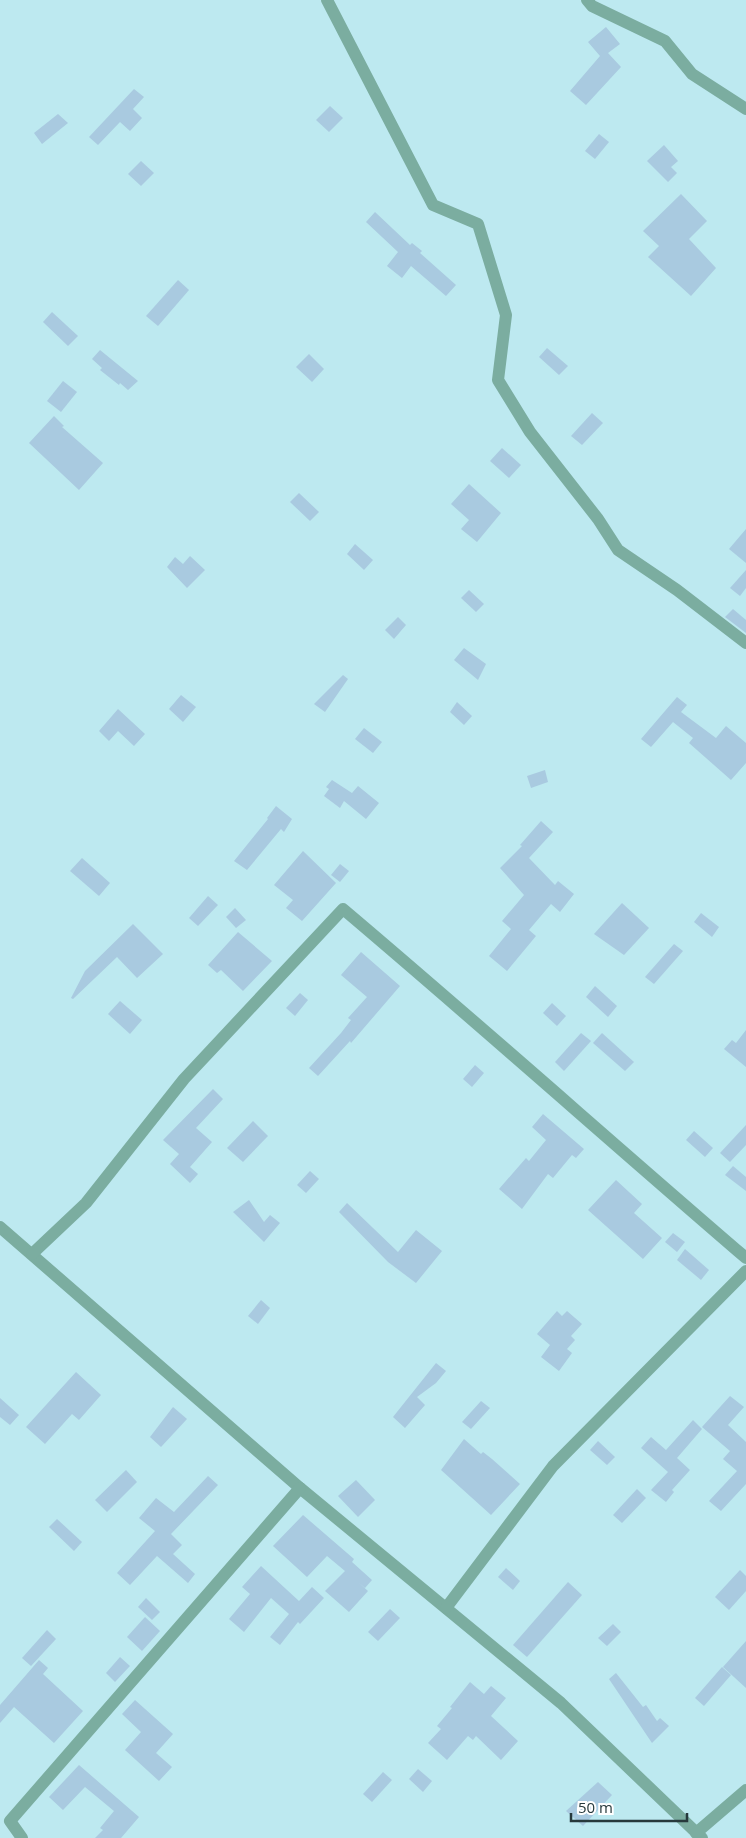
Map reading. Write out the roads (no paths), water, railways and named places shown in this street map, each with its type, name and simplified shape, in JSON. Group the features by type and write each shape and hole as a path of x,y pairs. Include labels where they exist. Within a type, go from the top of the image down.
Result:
{"street":[{"path":"327,0 433,205 478,224 506,315 498,380 530,432 598,519 618,550 677,590 746,644"},
{"path":"588,0 592,6 666,41 692,74 746,109"},
{"path":"32,1254 86,1203 184,1079 344,909 492,1034 618,1148 746,1258"},
{"path":"0,1227 300,1488 562,1704 699,1835 746,1790"},
{"path":"446,1608 553,1466 746,1271"},
{"path":"22,1838 5,1817 300,1488"}]}
